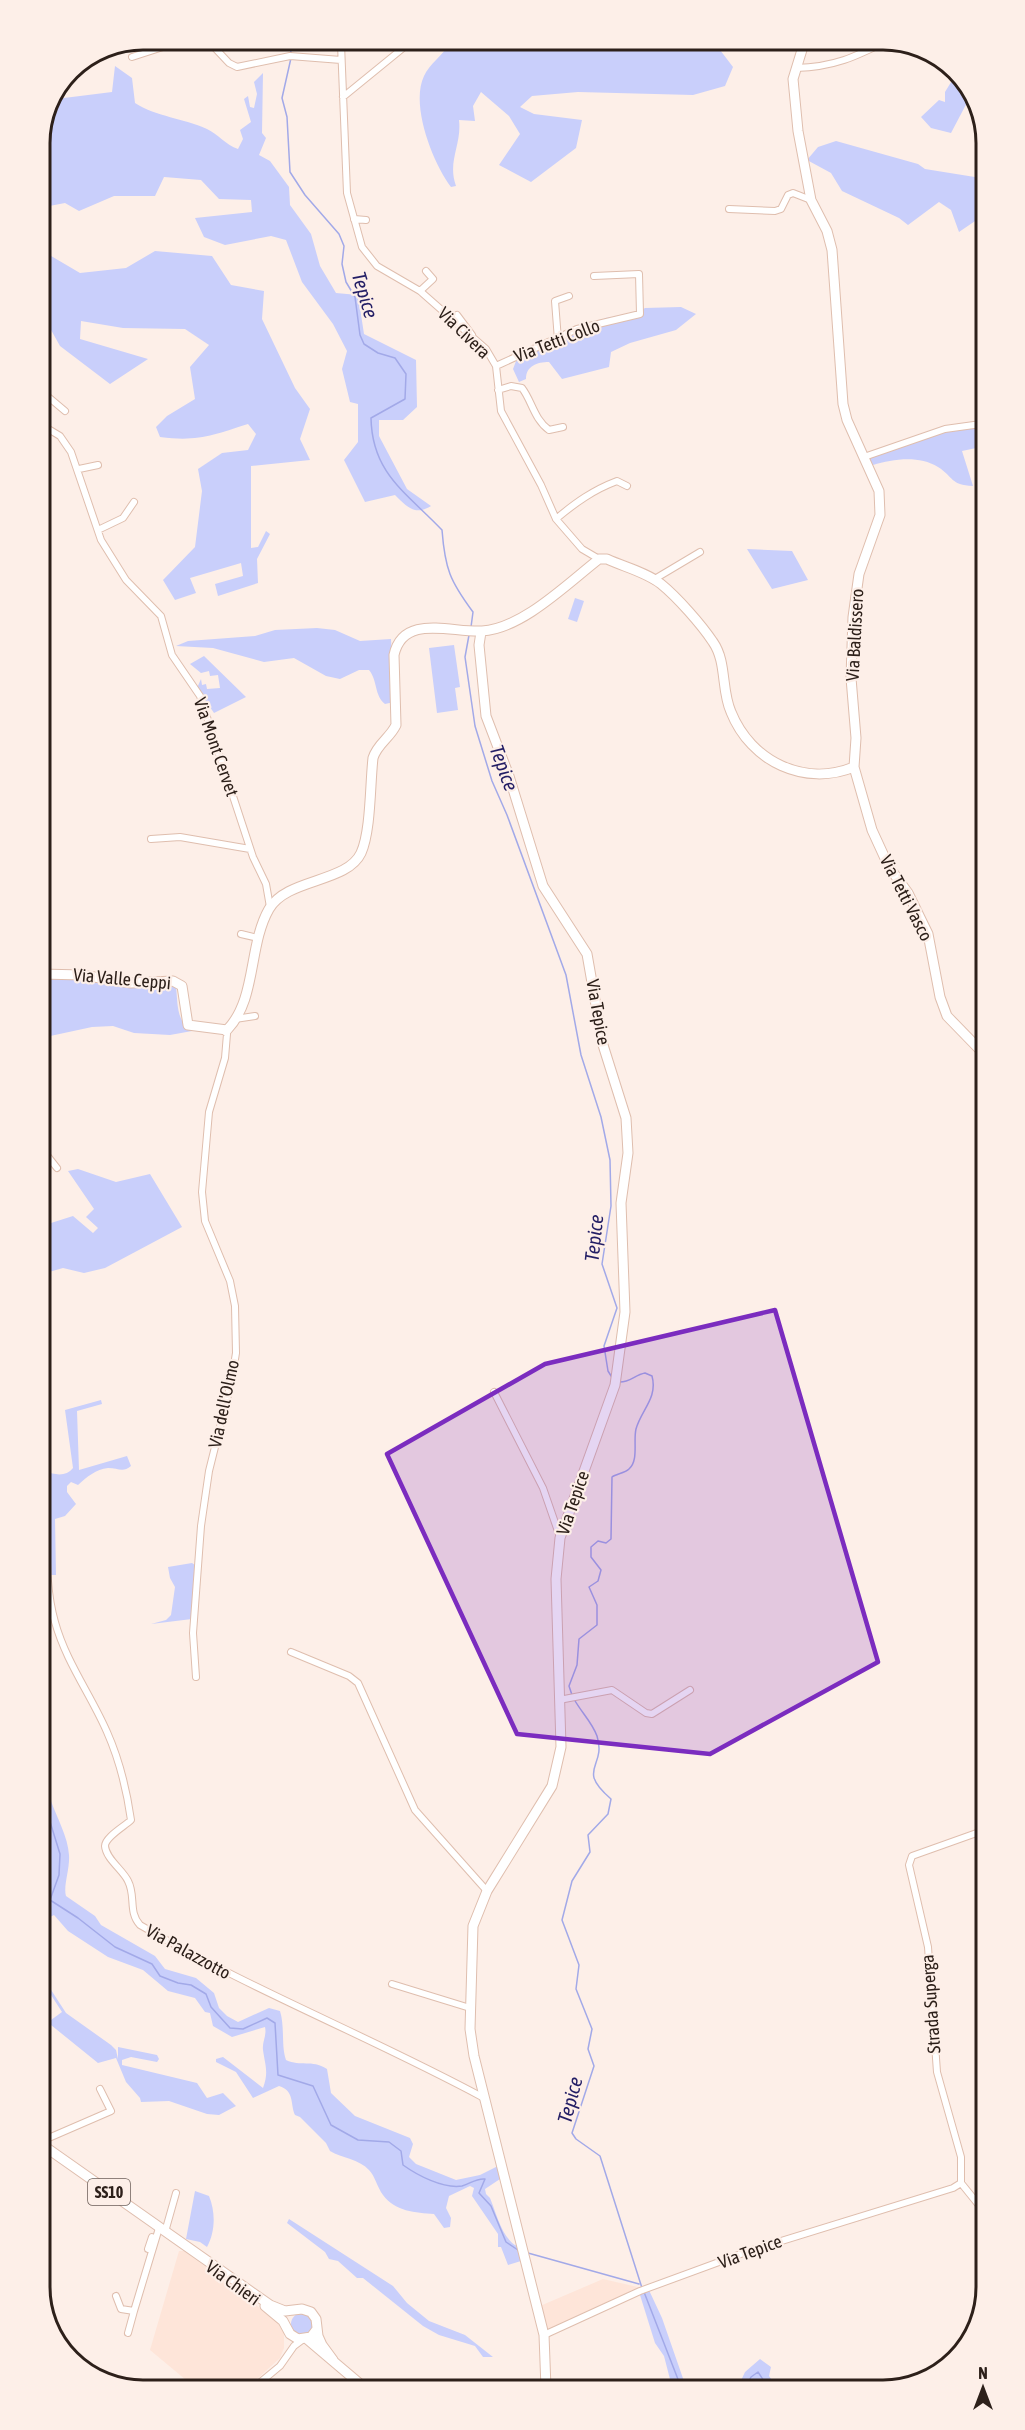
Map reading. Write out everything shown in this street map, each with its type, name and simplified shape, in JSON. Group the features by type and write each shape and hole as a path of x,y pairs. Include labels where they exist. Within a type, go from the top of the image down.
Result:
{"street":[{"path":"132,57 154,50"},
{"path":"217,50 229,63 237,67 291,56 341,60"},
{"name":"Via Civera","path":"341,50 347,193 362,247 377,266 420,291 480,345 496,366 501,411 541,485 556,519 582,549 599,559"},
{"path":"343,97 401,50"},
{"name":"Via Baldissero","path":"801,50 795,68 793,96 811,200 827,231 832,250 843,404 847,420 881,502 878,525 865,557 855,596 851,678 856,738 854,767"},
{"path":"795,68 821,68 844,62 869,50"},
{"path":"729,209 775,211 781,209 788,195 792,193 811,200"},
{"path":"354,219 366,220"},
{"path":"420,291 433,279 426,271"},
{"name":"Via Tetti Collo","path":"496,366 558,340 577,329 640,314 639,274 594,276"},
{"path":"558,340 555,301 569,296"},
{"path":"457,315 480,345"},
{"path":"498,390 511,386 522,388 528,396 529,404 545,427 549,430 563,427"},
{"path":"50,398 65,411"},
{"path":"864,457 945,429 976,425"},
{"name":"Via Mont Cervet","path":"50,430 60,436 79,469 98,530 112,560 126,580 161,616 172,655 200,696 250,849 266,884 270,907"},
{"path":"79,469 98,465"},
{"path":"556,519 582,497 597,489 617,481 627,486"},
{"path":"98,530 123,518 134,502"},
{"path":"653,580 700,552"},
{"path":"224,1031 235,1019 246,993 258,938 270,907 295,889 349,867 361,853 366,836 373,758 377,747 393,733 396,725 396,645 415,630 478,631 517,620 599,559 607,560 661,584 714,643 722,662 725,692 731,714 751,742 769,760 784,769 815,776 854,767"},
{"name":"Via Tepice","path":"478,631 483,707 509,776 543,886 586,954 603,1045 626,1118 628,1153 621,1203 625,1312 615,1386 560,1538 556,1579 561,1747 552,1786 487,1891 473,1926 470,2008 474,2056 544,2335 546,2380"},
{"name":"Via Tetti Vasco","path":"854,767 872,830 890,867 908,893 928,934 940,997 947,1016 976,1046"},
{"path":"151,839 180,837 250,849"},
{"path":"241,934 258,938"},
{"name":"Via Valle Ceppi","path":"50,974 82,975 131,982 173,981 182,986 188,1025 224,1031"},
{"path":"235,1019 255,1016"},
{"name":"Via dell'Olmo","path":"196,1677 193,1633 201,1526 209,1471 231,1383 236,1344 236,1316 230,1281 205,1221 202,1192 209,1112 225,1058 227,1034 224,1031"},
{"path":"50,1159 57,1168"},
{"path":"494,1392 543,1488 560,1538"},
{"name":"Via Palazzotto","path":"50,1583 54,1620 67,1656 108,1734 129,1804 131,1820 107,1840 105,1845 108,1854 128,1881 134,1919 140,1925 223,1973 415,2061 484,2098"},
{"path":"291,1652 349,1676 358,1683 415,1810 487,1891"},
{"path":"559,1701 612,1690 646,1713 652,1714 690,1690"},
{"name":"Strada Superga","path":"961,2183 961,2157 937,2072 928,1947 909,1865 912,1856 976,1833"},
{"path":"392,1984 470,2008"},
{"path":"50,2137 111,2111 100,2089"},
{"name":"Via Chieri","path":"50,2150 161,2231 270,2305 293,2312 302,2309 311,2312 316,2319 322,2345 333,2360"},
{"path":"961,2183 976,2202"},
{"name":"Via Tepice","path":"544,2335 648,2288 781,2240 897,2206 953,2188 961,2183"},
{"path":"128,2333 161,2231 176,2193"},
{"path":"148,2249 153,2236 161,2231"},
{"name":"Via Chieri","path":"177,2240 274,2312 288,2330 333,2360"},
{"path":"116,2295 121,2309 134,2311"},
{"path":"287,2355 288,2330 293,2312"},
{"path":"262,2380 317,2329"},
{"path":"333,2360 356,2380"}],"highlighted area":[{"path":"775,1310 878,1662 710,1754 517,1734 387,1454 545,1364"}],"shaded area":[{"path":"445,50 720,50 733,67 725,86 693,95 578,92 532,96 520,107 534,114 582,120 576,148 531,182 499,165 520,134 509,116 481,92 473,106 475,121 459,120 459,137 453,169 456,186 451,187 437,164 422,118 420,88 426,72"},
{"path":"115,66 132,78 135,103 143,108 207,129 238,149 243,139 240,130 251,122 244,99 248,96 250,107 254,108 257,94 254,82 263,73 262,133 266,138 259,155 270,161 289,187 290,205 311,234 320,266 336,293 358,295 364,334 416,360 417,407 403,420 379,420 379,436 407,489 431,506 420,510 412,509 395,495 365,502 344,460 358,442 358,404 350,402 342,369 347,351 333,324 302,282 286,240 271,236 225,245 204,237 195,218 252,212 251,200 219,199 201,180 164,177 155,196 114,196 79,211 65,203 50,206 50,136 53,118 61,98 112,92"},
{"path":"952,81 967,103 951,133 931,128 921,117 939,100 945,102 945,92"},
{"path":"836,141 918,164 925,169 976,177 976,220 959,232 951,210 939,202 908,225 899,218 842,191 831,173 807,160 818,147"},
{"path":"155,251 212,256 231,285 264,291 262,319 295,388 310,409 300,439 310,460 251,466 251,548 258,547 266,531 270,534 257,559 258,583 218,596 215,584 243,576 241,563 190,578 196,593 175,600 163,580 195,547 202,491 198,469 222,453 248,450 256,434 248,424 195,438 160,437 156,427 167,416 195,399 190,367 209,345 185,329 123,328 81,321 80,339 148,359 110,384 60,346 50,328 50,255 80,273 126,268"},
{"path":"681,307 696,314 676,330 630,343 611,352 609,367 562,379 549,362 540,363 530,368 526,379 519,382 513,369 518,356 599,325 605,318 635,314 645,308"},
{"path":"976,426 976,448 962,451 973,486 956,482 931,463 897,460 873,465 867,458 945,432"},
{"path":"747,549 792,551 808,580 772,589"},
{"path":"575,598 584,601 577,622 568,619"},
{"path":"317,628 335,630 360,641 391,639 394,702 385,704 377,692 369,670 359,670 340,679 326,676 294,658 264,662 213,648 176,646 188,641 255,636 275,630"},
{"path":"454,645 460,687 455,688 458,710 437,713 429,648"},
{"path":"204,656 246,697 214,713 197,688 201,679 202,685 206,684 207,689 220,688 218,675 210,676 209,671 201,673 190,664"},
{"path":"50,978 176,987 180,1017 192,1031 170,1035 134,1033 113,1026 92,1027 50,1036"},
{"path":"78,1169 116,1182 150,1174 182,1227 105,1268 84,1273 63,1268 50,1272 50,1222 73,1216 93,1233 98,1228 86,1217 94,1209 68,1171"},
{"path":"101,1400 102,1404 77,1411 79,1470 127,1456 131,1466 123,1470 108,1468 100,1470 88,1476 78,1485 71,1482 67,1486 67,1492 76,1504 65,1516 55,1519 56,1575 51,1575 50,1472 67,1473 73,1468 65,1410"},
{"path":"192,1563 195,1565 192,1619 151,1624 166,1620 171,1615 175,1587 168,1567"},
{"path":"50,1801 68,1848 66,1896 95,1916 101,1925 155,1956 165,1969 196,1978 214,1993 219,2008 238,2022 269,2008 280,2011 286,2060 316,2064 327,2069 331,2093 355,2116 410,2138 413,2144 409,2157 416,2164 456,2180 480,2175 498,2166 500,2179 485,2189 486,2194 490,2198 507,2238 517,2246 521,2261 508,2265 501,2247 498,2247 498,2234 472,2196 474,2188 470,2186 449,2196 446,2208 451,2218 450,2227 444,2228 434,2214 413,2212 393,2205 383,2195 373,2175 365,2166 330,2151 326,2143 300,2117 295,2115 290,2094 284,2088 279,2086 253,2098 236,2072 216,2062 216,2059 223,2057 263,2088 266,2073 263,2047 265,2027 232,2037 213,2026 210,2013 205,2012 195,1998 168,1991 143,1970 108,1957 68,1931 54,1915 50,1917"},
{"path":"50,1988 66,2013 111,2045 116,2050 118,2059 118,2047 157,2055 159,2059 157,2062 131,2057 122,2060 122,2065 197,2083 207,2098 223,2093 236,2106 219,2115 207,2114 169,2101 141,2102 126,2082 116,2058 98,2063 51,2025 51,2020 62,2012 50,1993"},
{"path":"195,2191 209,2196 213,2209 213,2229 207,2247 200,2242 186,2239"},
{"path":"289,2219 393,2286 407,2303 429,2321 465,2335 493,2357 483,2357 475,2346 439,2335 423,2326 363,2278 357,2278 338,2261 329,2259 325,2252 287,2223"},
{"path":"179,2251 184,2251 240,2292 277,2322 284,2333 284,2348 280,2358 256,2380 186,2380 150,2350"},
{"path":"603,2279 642,2288 547,2332 540,2306"},
{"path":"648,2288 662,2318 684,2380 670,2380 664,2356 655,2343 640,2295"},
{"path":"302,2313 312,2320 313,2324 306,2334 302,2335 292,2328 291,2324 298,2314"},
{"path":"760,2359 771,2367 769,2376 772,2380 741,2380 745,2372"}],"waterway":[{"name":"Tepice","path":"291,58 282,98 287,117 290,172 305,195 339,234 344,246 342,264 346,282 355,297 360,335 364,344 378,353 395,358 406,374 405,399 371,418 378,454 385,468 404,493 442,530 450,574 473,612 471,627"},
{"name":"Tepice","path":"469,635 465,657 475,726 492,781 507,815 566,975 581,1055 601,1117 610,1160 611,1206 602,1264 617,1308 604,1346 608,1371 613,1379"},
{"name":"Tepice","path":"572,1695 569,1686 577,1665 579,1639 597,1625 597,1605 589,1587 598,1581 601,1570 591,1557 591,1547 598,1541 606,1543 611,1539 612,1477 627,1470 634,1461 636,1429 653,1391 652,1376 645,1373 620,1382"},
{"name":"Tepice","path":"574,1699 597,1736 599,1747 593,1774 595,1781 611,1799 608,1814 588,1835 590,1852 572,1881 562,1920 579,1965 576,1989 592,2029 588,2049 594,2066 572,2133 576,2139 600,2156 642,2288"},
{"path":"50,1822 60,1854 59,1875 50,1900"},
{"path":"50,1900 78,1918 115,1947 152,1964 160,1976 191,1985 206,1994 211,2007 230,2028 243,2029 267,2018 275,2023 278,2075 313,2086 331,2125 358,2140 389,2142 401,2151 403,2165 439,2183 462,2186 485,2179 479,2193 491,2206 506,2242 518,2250"},
{"path":"528,2253 639,2284"},
{"name":"Tepice","path":"644,2292 678,2380"},
{"name":"Tepice","path":"750,2380 758,2372 763,2380"}]}
